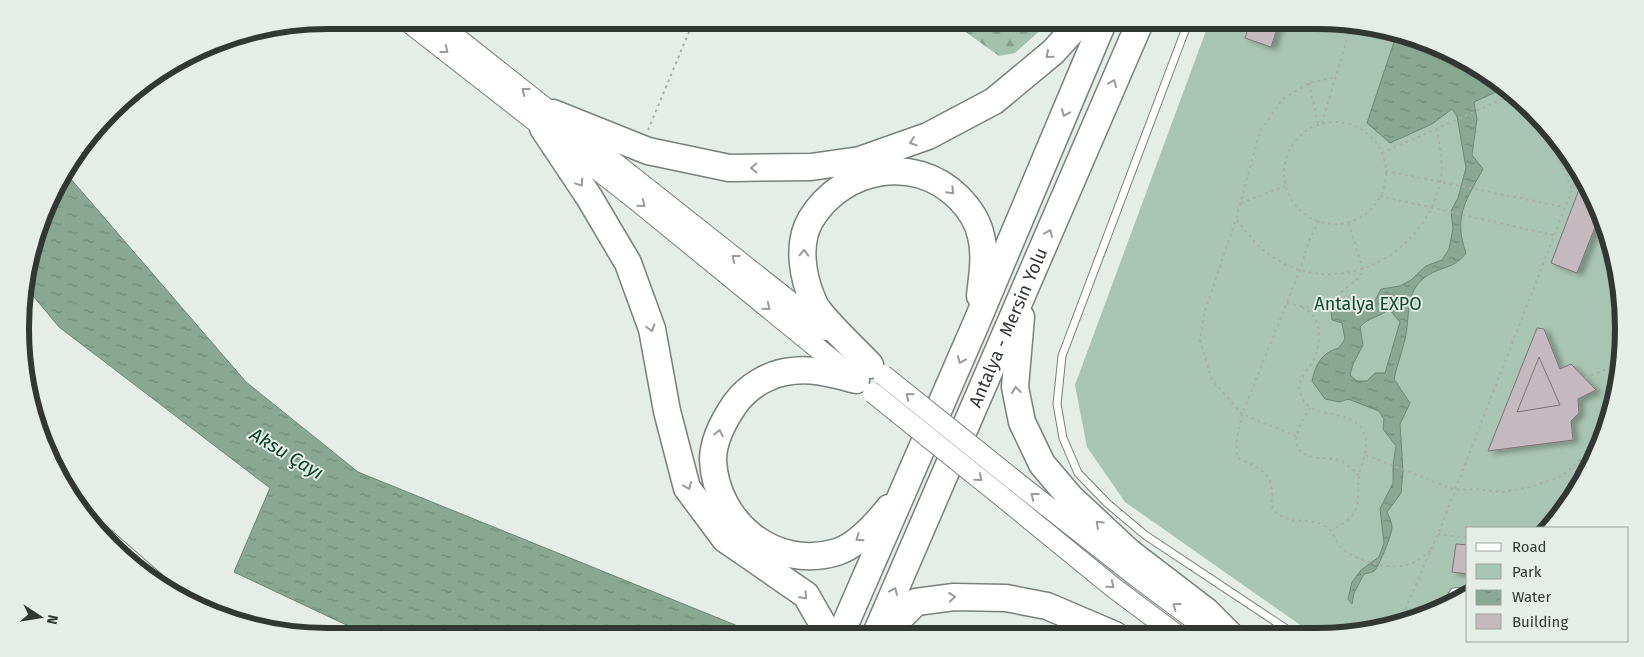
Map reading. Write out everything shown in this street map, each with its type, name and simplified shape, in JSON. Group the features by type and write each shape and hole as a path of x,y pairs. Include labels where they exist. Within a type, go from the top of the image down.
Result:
{"highway":[{"path":"548,121 639,148 729,168 812,167 860,160 928,136 994,101 1053,52 1074,29"},
{"name":"Antalya - Mersin Yolu","path":"844,628 975,326 1100,29"},
{"name":"Antalya - Mersin Yolu","path":"878,628 1137,29"},
{"path":"548,121 589,197 628,263 652,329 667,411 687,488 725,538 806,595 822,623 823,628"},
{"path":"871,378 815,306 803,272 804,245 811,220 832,195 856,179 889,170 916,173 945,184 968,208 982,236 984,269 975,326"},
{"path":"1023,292 1015,387 1022,422 1042,464 1070,497 1129,552 1206,611 1223,628"},
{"path":"871,378 792,370 762,379 740,398 721,424 713,459 718,492 740,526 765,545 796,557 838,552 871,530 904,491"},
{"path":"890,628 916,602 954,596 1006,598 1046,606 1098,628"}],"main road":[{"path":"419,29 548,121"},
{"path":"444,29 635,199 871,378 1015,481 1137,577 1206,628"},
{"path":"871,378 1005,499 1114,588 1168,628"}],"lane":[{"path":"1186,29 1062,356 1057,404 1063,438 1078,473 1106,503 1145,535 1285,628"},
{"path":"124,547 145,565"}],"path":[{"path":"639,148 690,29"},
{"path":"1322,124 1350,30"},
{"path":"1296,436 1242,414 1212,380 1200,342 1204,314 1236,219 1260,131 1283,99 1308,83 1336,77"},
{"path":"1308,83 1318,124"},
{"path":"1382,153 1506,98"},
{"path":"1333,121 1348,123 1363,129 1374,140 1382,153 1386,171 1380,196 1372,208 1361,217 1348,222 1333,224 1319,221 1304,213 1292,201 1286,186 1284,170 1290,149 1305,131 1318,124 1322,124 1333,121"},
{"path":"1236,219 1253,241 1274,258 1300,270 1332,274 1363,269 1392,256 1416,234 1433,206 1440,182 1441,156 1437,130"},
{"path":"1554,147 1572,189"},
{"path":"1386,171 1564,207"},
{"path":"1403,615 1438,534 1576,180"},
{"path":"1240,203 1286,186"},
{"path":"1380,196 1433,206 1553,235"},
{"path":"1319,221 1309,241 1300,270 1242,414 1236,444 1238,457 1247,463 1257,466 1265,474 1271,485 1270,497 1273,510 1290,522 1312,522 1332,530 1341,547 1362,561 1397,566 1413,562 1431,551"},
{"path":"1286,303 1317,308 1327,303 1362,277 1363,269 1348,222"},
{"path":"1302,307 1315,317 1318,329 1314,360 1301,381 1300,390 1304,402 1310,408 1356,422 1364,436 1366,455 1359,475 1359,496 1356,510 1352,516 1332,530"},
{"path":"1585,378 1613,366"},
{"path":"1310,408 1301,421 1296,436 1302,451 1309,457 1338,460 1359,475"},
{"path":"1366,455 1455,490 1476,489 1503,492 1531,487 1562,476 1587,453"},
{"path":"1438,534 1466,538"}],"green space":[{"path":"962,29 1042,29 1015,53 999,56"},
{"name":"Antalya EXPO","path":"1207,29 1335,29 1355,31 1412,45 1465,69 1482,79 1513,103 1553,146 1565,162 1584,196 1605,251 1615,309 1613,368 1599,425 1575,478 1565,495 1540,527 1466,527 1466,587 1430,605 1393,618 1355,626 1304,628 1125,502 1087,447 1075,385"}],"water":[{"path":"1395,40 1448,60 1482,79 1495,89 1496,92 1474,102 1477,119 1472,155 1483,169 1463,209 1461,229 1466,253 1451,265 1435,271 1424,278 1418,284 1411,298 1405,339 1394,379 1410,403 1400,424 1403,471 1401,493 1387,512 1392,527 1383,556 1375,570 1364,574 1354,593 1352,604 1348,599 1352,582 1361,570 1379,557 1384,543 1380,509 1393,483 1396,446 1383,429 1384,419 1379,411 1348,399 1340,402 1325,399 1312,381 1320,360 1328,353 1339,348 1345,339 1342,323 1332,320 1331,311 1342,307 1365,310 1374,303 1381,289 1400,286 1411,280 1426,266 1442,260 1449,249 1453,229 1451,211 1458,198 1466,168 1457,116 1452,109 1432,124 1390,143 1367,123","holes":["1389,309 1400,322 1385,373 1375,373 1367,381 1357,381 1350,375 1353,364 1363,345 1360,327"]},
{"name":"Aksu Çayı","path":"70,178 246,382 358,472 743,628 353,628 234,572 270,488 59,327 31,293 45,232"}],"building":[{"path":"1248,29 1277,29 1271,47 1245,38"},
{"path":"1580,188 1596,224 1577,273 1551,263"},
{"path":"1537,328 1544,329 1560,369 1571,364 1596,390 1578,399 1579,413 1571,421 1573,440 1488,451"},
{"path":"1539,357 1560,405 1517,412"},
{"path":"1456,544 1466,545 1466,574 1452,572"}]}
